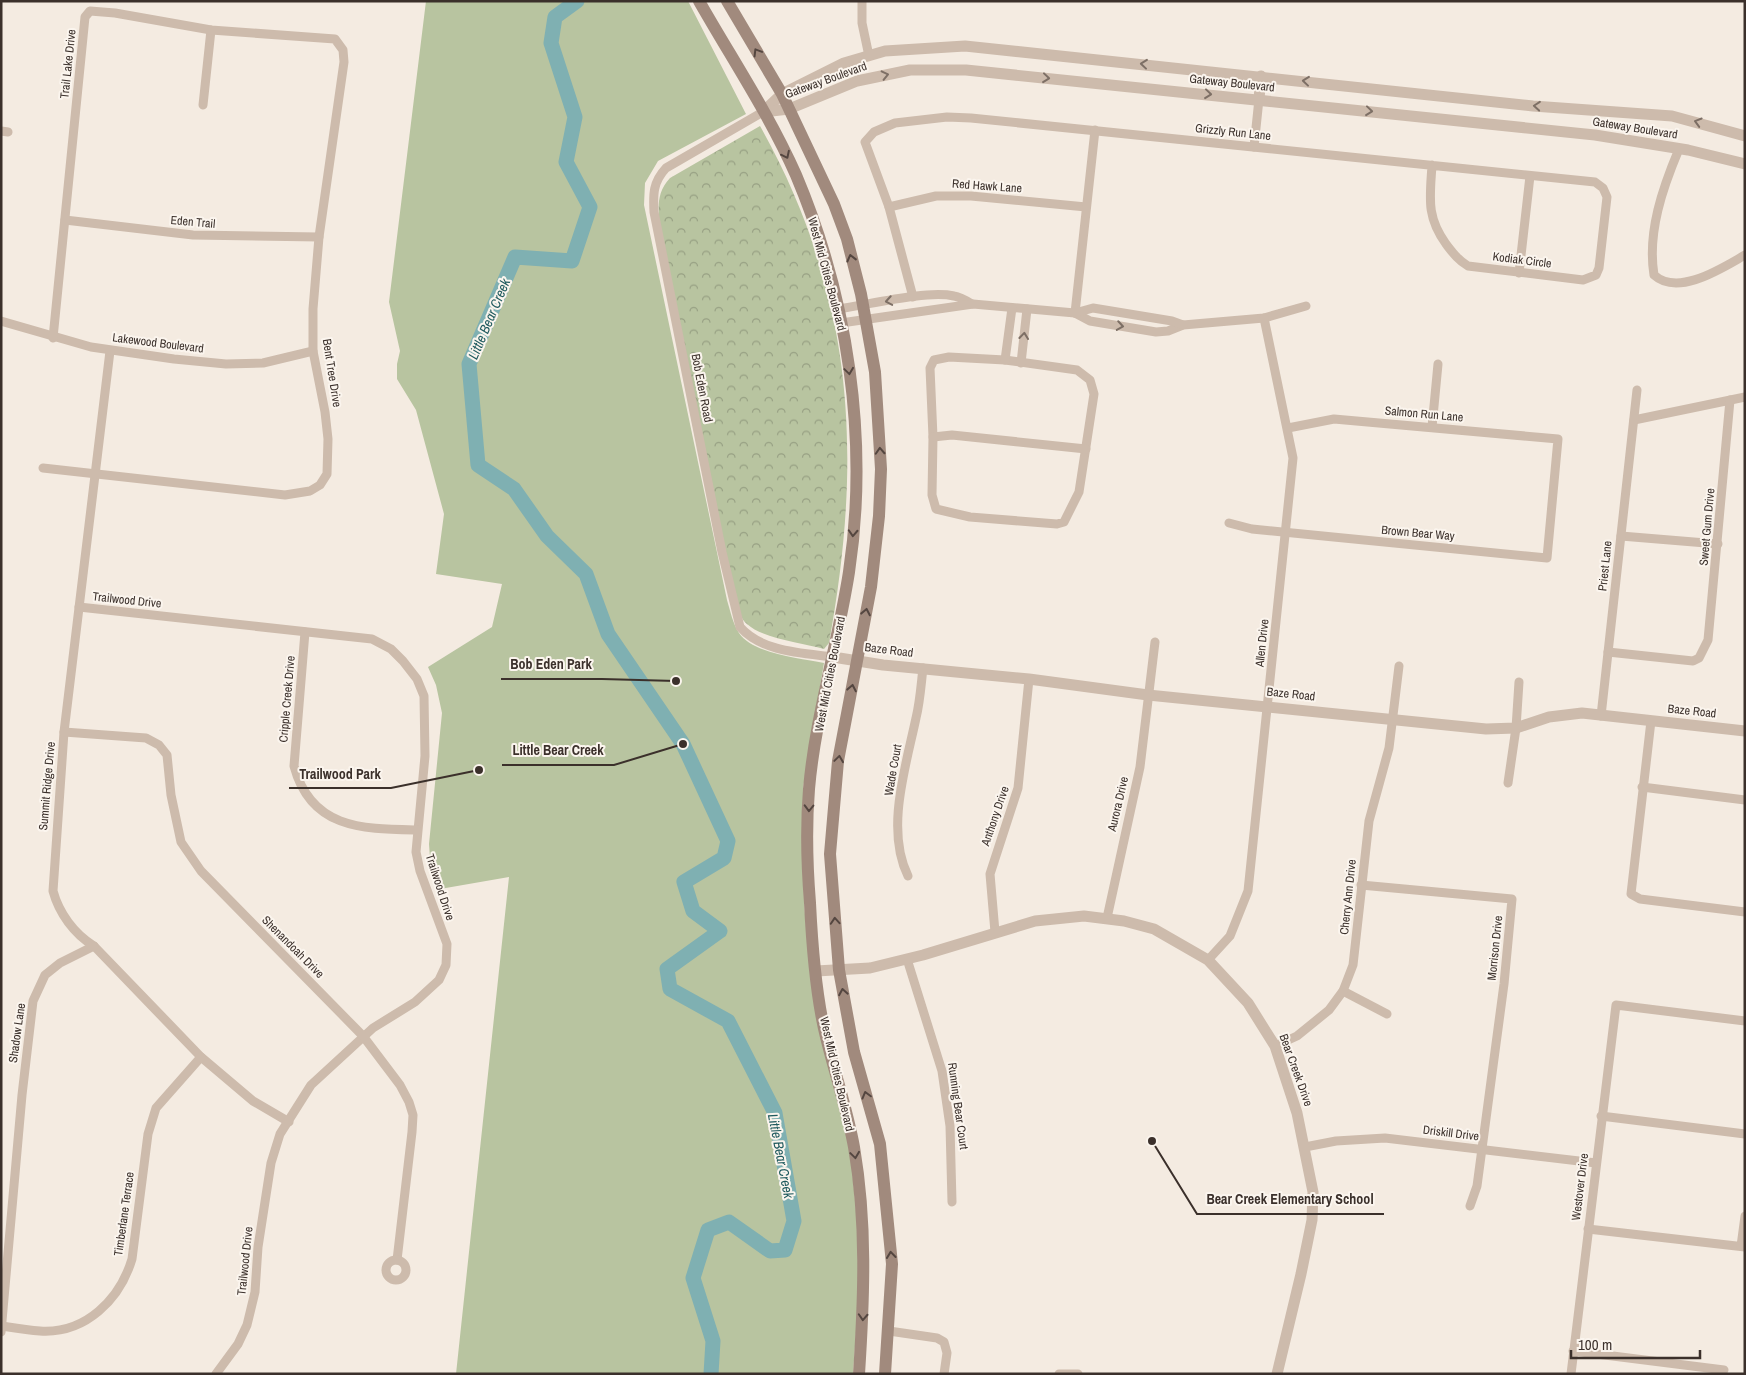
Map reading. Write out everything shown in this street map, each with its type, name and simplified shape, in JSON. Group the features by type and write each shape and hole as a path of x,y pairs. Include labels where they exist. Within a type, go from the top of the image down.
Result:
{"main road":[{"name":"West Mid Cities Boulevard","path":"699,1 764,112 795,173 814,222 841,323 855,427 856,486 849,573 809,788 810,903 816,971 825,1034 842,1089 854,1147 861,1199 865,1262 859,1374"},
{"name":"West Mid Cities Boulevard","path":"727,1 790,109 834,204 847,239 866,318 875,372 881,469 879,516 871,587 838,761 830,854 839,970 854,1052 880,1144 892,1264 886,1374"}],"street":[{"path":"862,1 862,22 869,56"},
{"name":"Trail Lake Drive","path":"53,338 85,17 92,10 211,30 335,39"},
{"path":"203,105 211,30"},
{"name":"Bent Tree Drive","path":"43,468 285,494 310,491 320,485 327,474 328,439 325,412 313,351 313,309 319,237 344,62 343,50 335,39"},
{"name":"Gateway Boulevard","path":"764,112 782,94 844,63 885,51 920,47 965,46 1533,106 1672,116 1745,136"},
{"name":"Gateway Boulevard","path":"764,112 790,109 857,81 910,70 966,70 1595,135 1679,148 1745,164"},
{"path":"1254,147 1261,76"},
{"name":"Bob Eden Road","path":"764,112 666,168 658,176 654,187 654,212 722,552 740,627 748,636 767,645 833,657"},
{"name":"Grizzly Run Lane","path":"888,207 865,142 874,132 895,123 947,117 1095,130 1595,182 1603,188"},
{"path":"1074,313 1095,130"},
{"path":"1679,148 1667,176 1657,214 1654,275 1664,282 1686,282 1707,276 1745,255"},
{"name":"Kodiak Circle","path":"1432,166 1431,219 1439,234 1458,259 1468,266 1519,273 1583,280 1596,274 1599,268 1607,197 1603,188"},
{"path":"1519,273 1530,176"},
{"name":"Red Hawk Lane","path":"888,207 936,196 954,196 1086,207"},
{"path":"888,207 913,297"},
{"name":"Eden Trail","path":"65,220 193,235 319,237"},
{"path":"838,309 913,297 955,296 973,304"},
{"path":"841,323 973,304 1074,313 1093,308 1166,320 1183,325"},
{"path":"1074,313 1090,321 1156,332 1168,331 1183,325 1264,318 1306,306"},
{"path":"1005,360 1012,308"},
{"path":"1021,363 1027,309"},
{"name":"Allen Drive","path":"1208,960 1230,936 1248,891 1293,458 1264,318"},
{"name":"Lakewood Boulevard","path":"1,321 53,338 110,350 174,360 226,364 263,363 313,351"},
{"name":"Summit Ridge Drive","path":"110,350 64,732 57,818 54,891 56,904 82,939 94,946 201,1057 253,1101 289,1122"},
{"path":"950,357 1005,360 1077,370 1090,380 1094,394 1079,492 1064,522 1057,524 970,517 936,509 932,495 933,437 930,368 934,360 950,357"},
{"path":"1432,427 1438,364"},
{"name":"Priest Lane","path":"1601,716 1637,390"},
{"path":"1634,420 1745,397"},
{"name":"Sweet Gum Drive","path":"1608,652 1693,661 1701,654 1708,640 1730,400"},
{"name":"Salmon Run Lane","path":"1288,428 1334,419 1558,439 1547,558"},
{"path":"933,437 952,435 1086,449"},
{"name":"Brown Bear Way","path":"1230,523 1252,529 1547,558"},
{"path":"1621,536 1718,544"},
{"name":"Trailwood Drive","path":"79,607 372,639 391,649 417,679 424,696 426,725 416,852 420,871 447,944 446,965 439,980 415,1002 363,1036 311,1085 280,1134 271,1163 258,1247 255,1292 246,1325 238,1344 216,1374"},
{"name":"Cripple Creek Drive","path":"305,632 294,766 299,783 307,796 332,818 371,829 417,830"},
{"name":"Aurora Drive","path":"1107,918 1140,767 1155,642"},
{"name":"Baze Road","path":"833,657 1029,679 1148,695 1393,718 1486,729 1516,728 1549,717 1565,714 1745,731"},
{"name":"Cherry Ann Drive","path":"1275,1046 1297,1036 1329,1010 1343,991 1353,964 1370,821 1389,748 1399,666"},
{"name":"Wade Court","path":"908,876 899,847 900,796 917,716 923,668"},
{"name":"Anthony Drive","path":"995,932 990,874 1018,788 1029,679"},
{"path":"1508,783 1516,728 1519,682"},
{"path":"1651,721 1631,894 1640,899 1745,912"},
{"name":"Shenandoah Drive","path":"64,732 146,738 159,745 167,755 171,795 181,842 201,871 363,1036 400,1085 413,1115 397,1260"},
{"path":"1642,787 1745,800"},
{"name":"Morrison Drive","path":"1362,885 1512,900 1504,984 1482,1150"},
{"name":"Bear Creek Drive","path":"816,971 870,968 907,959 995,932 1054,918 1084,916 1107,918 1154,930 1208,960 1248,1003 1275,1046 1297,1113 1313,1192 1312,1220 1302,1274 1277,1374"},
{"name":"Shadow Lane","path":"2,1329 22,1095 33,1001 45,976 60,963 94,946"},
{"name":"Running Bear Court","path":"907,959 942,1071 950,1126 952,1202"},
{"path":"1343,991 1387,1014"},
{"name":"Westover Drive","path":"1570,1374 1616,1005 1745,1021"},
{"name":"Timberlane Terrace","path":"2,1329 42,1331 67,1329 80,1324 109,1303 128,1272 132,1258 148,1134 156,1108 201,1057"},
{"path":"1601,1116 1745,1134"},
{"name":"Driskill Drive","path":"1305,1147 1336,1141 1385,1138 1596,1163"},
{"path":"1470,1206 1477,1186 1482,1150"},
{"path":"1588,1229 1743,1247 1745,1216"},
{"path":"889,1332 936,1338 944,1342 947,1353 944,1374"},
{"path":"1573,1351 1724,1370"},
{"path":"1058,1374 1078,1374"}],"green space":[{"path":"426,1 688,1 746,114 658,161 645,183 644,205 733,621 739,633 755,646 790,657 824,663 803,788 804,903 810,971 850,1148 861,1263 853,1374 456,1374 509,877 440,889 430,858 429,844 442,713 436,685 428,667 492,627 502,584 436,574 444,514 416,410 397,379 397,364 400,351 389,302"},
{"path":"760,126 792,189 816,252 833,315 843,378 847,442 846,507 840,574 829,643 824,649 773,637 754,629 745,622 738,610 659,220 660,198 663,188 670,178"}],"waterway":[{"name":"Little Bear Creek","path":"577,1 555,17 551,43 575,117 566,162 590,207 572,261 515,257 469,364 478,465 514,489 547,536 586,574 608,634 683,744 728,841 724,858 684,882 693,911 720,931 667,969 670,989 728,1021 775,1113 794,1221 785,1250 770,1251 729,1222 708,1230 693,1278 713,1341 711,1374"}],"place":[{"name":"Bob Eden Park","path":"676,681"},
{"name":"Little Bear Creek","path":"683,744"},
{"name":"Trailwood Park","path":"479,770"},
{"name":"Bear Creek Elementary School","path":"1152,1141"}]}
